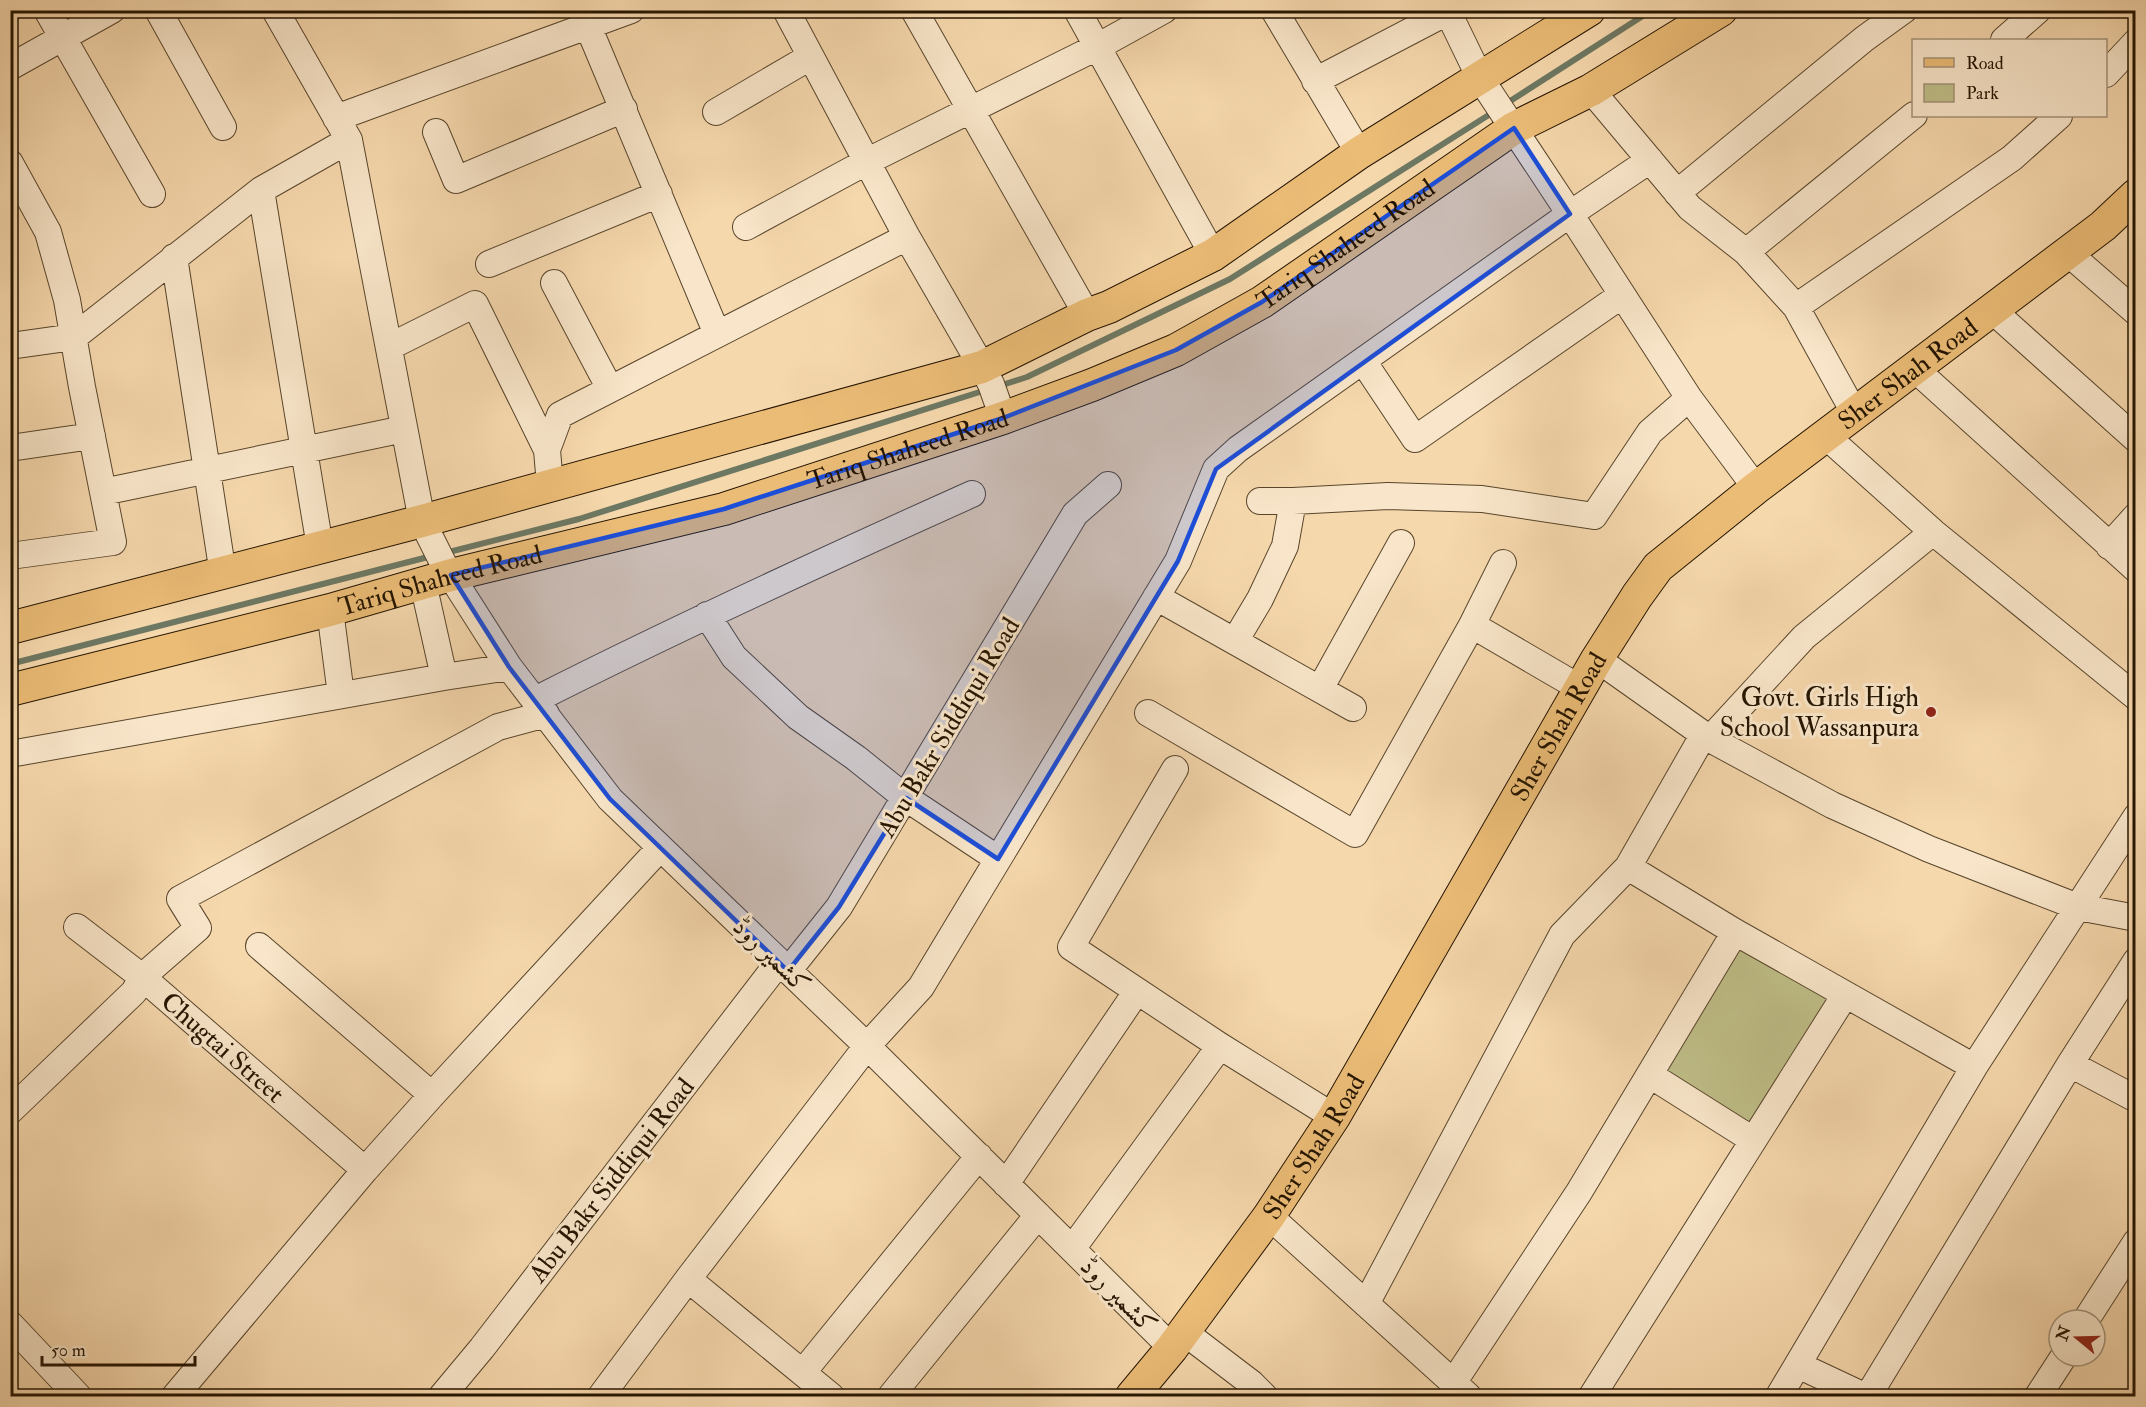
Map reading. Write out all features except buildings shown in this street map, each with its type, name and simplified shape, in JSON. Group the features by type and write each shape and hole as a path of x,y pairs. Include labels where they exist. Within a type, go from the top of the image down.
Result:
{"main road":[{"name":"Tariq Shaheed Road","path":"10,690 330,610 440,574 724,509 993,393 1087,315 1109,307 1213,255 1359,153 1482,82 1588,10"},
{"name":"Tariq Shaheed Road","path":"10,628 223,574 550,485 993,393 1092,385 1176,350 1262,302 1512,124 1591,90 1721,10"},
{"name":"Sher Shah Road","path":"1132,1396 1178,1340 1269,1216 1334,1118 1597,659 1658,567 1756,488 2103,226 2136,195"}],"street":[{"path":"47,10 152,194"},
{"path":"10,67 112,10"},
{"path":"158,10 223,127"},
{"name":"کشمیر روڈ","path":"275,10 349,140 422,520 440,574 610,799 867,1046 1072,1249 1178,1340 1251,1383 1264,1396"},
{"path":"336,118 631,10"},
{"path":"786,10 906,237 993,393"},
{"path":"914,10 1087,315"},
{"path":"1077,10 1213,255"},
{"path":"746,227 866,162 1097,47 1164,10"},
{"path":"1274,10 1359,153"},
{"path":"1677,193 1864,39 1904,10"},
{"path":"2005,39 2038,10"},
{"path":"1315,81 1449,11 1482,82 1512,124 1689,398 1756,488"},
{"path":"588,26 717,334"},
{"path":"2107,73 2136,42"},
{"path":"716,112 810,57"},
{"path":"1591,90 1690,208 1746,252 1796,307 1855,414"},
{"path":"436,132 456,180 624,109"},
{"path":"1746,252 1912,117"},
{"path":"1796,307 2012,158 2058,117"},
{"path":"10,346 74,337 261,190 349,140"},
{"path":"601,1396 867,1046 921,987 1178,561 1216,469 1238,449 1650,159"},
{"path":"10,163 48,232 67,300 113,542 10,556"},
{"path":"261,190 320,547"},
{"path":"489,264 659,194"},
{"path":"547,450 560,415 906,237"},
{"path":"2068,253 2136,312"},
{"path":"174,257 223,574"},
{"path":"554,283 610,389"},
{"path":"1363,361 1415,439 1622,295"},
{"path":"389,347 475,304 547,450 550,485"},
{"path":"1992,310 2136,439"},
{"path":"1915,369 2136,569"},
{"path":"1260,501 1388,496 1482,499 1594,516 1650,432 1689,398"},
{"path":"103,492 404,429"},
{"path":"10,448 92,436"},
{"path":"1826,436 1933,532 2136,697"},
{"name":"Abu Bakr Siddiqui Road","path":"442,1396 783,967 839,907 1075,514 1108,485"},
{"path":"10,1111 134,992 142,977 198,928 180,899 707,615 972,494"},
{"path":"1235,641 1260,599 1285,546 1293,501"},
{"path":"2109,546 2136,516"},
{"path":"1366,1304 1562,935 1628,867 1707,736 1804,637 1933,532"},
{"path":"1320,689 1401,543"},
{"path":"1148,713 1355,834 1472,625 1503,563"},
{"path":"440,574 444,676"},
{"path":"1156,597 1353,708"},
{"path":"330,610 341,695"},
{"path":"707,615 734,657 798,717 856,758 906,798 998,859"},
{"path":"1472,625 1580,688"},
{"path":"1597,659 1707,736 1843,810 1929,849 2078,907 2136,918"},
{"path":"10,754 444,676 509,667"},
{"path":"1175,769 1071,946 1220,1046 1334,1118"},
{"path":"1779,1396 1974,1067 2136,818"},
{"path":"175,1396 365,1170 660,848"},
{"path":"1628,867 1736,932 1974,1067"},
{"name":"Chugtai Street","path":"77,927 142,977 365,1170"},
{"path":"1269,1216 1460,1390 1736,932"},
{"path":"259,946 432,1095"},
{"path":"1798,1365 1866,1396 2135,962"},
{"path":"1006,1184 1137,991"},
{"path":"1592,1396 1845,994"},
{"path":"1072,1249 1220,1046"},
{"path":"2070,1065 2136,1099"},
{"path":"1650,1075 1753,1140"},
{"path":"803,1372 979,1156"},
{"path":"891,1396 1038,1215"},
{"path":"2094,1308 2136,1242"},
{"path":"688,1279 831,1396"},
{"path":"10,1324 78,1396"},
{"path":"2038,1396 2056,1368"},
{"path":"589,1396 592,1394 595,1396"}],"highlighted area":[{"path":"1514,128 1570,214 1216,469 1178,561 998,859 906,798 839,907 788,971 610,799 509,667 451,575 724,509 1003,418 1176,350 1262,302"}],"green space":[{"path":"1735,932 1845,995 1753,1140 1650,1075"}],"waterway":[{"path":"1504,105 1652,10"},
{"path":"999,386 1027,377 1230,279 1495,111"},
{"path":"445,553 579,519 986,390"},
{"path":"10,664 432,556"}],"place":[{"name":"Govt. Girls High School Wassanpura","path":"1931,712"}]}
